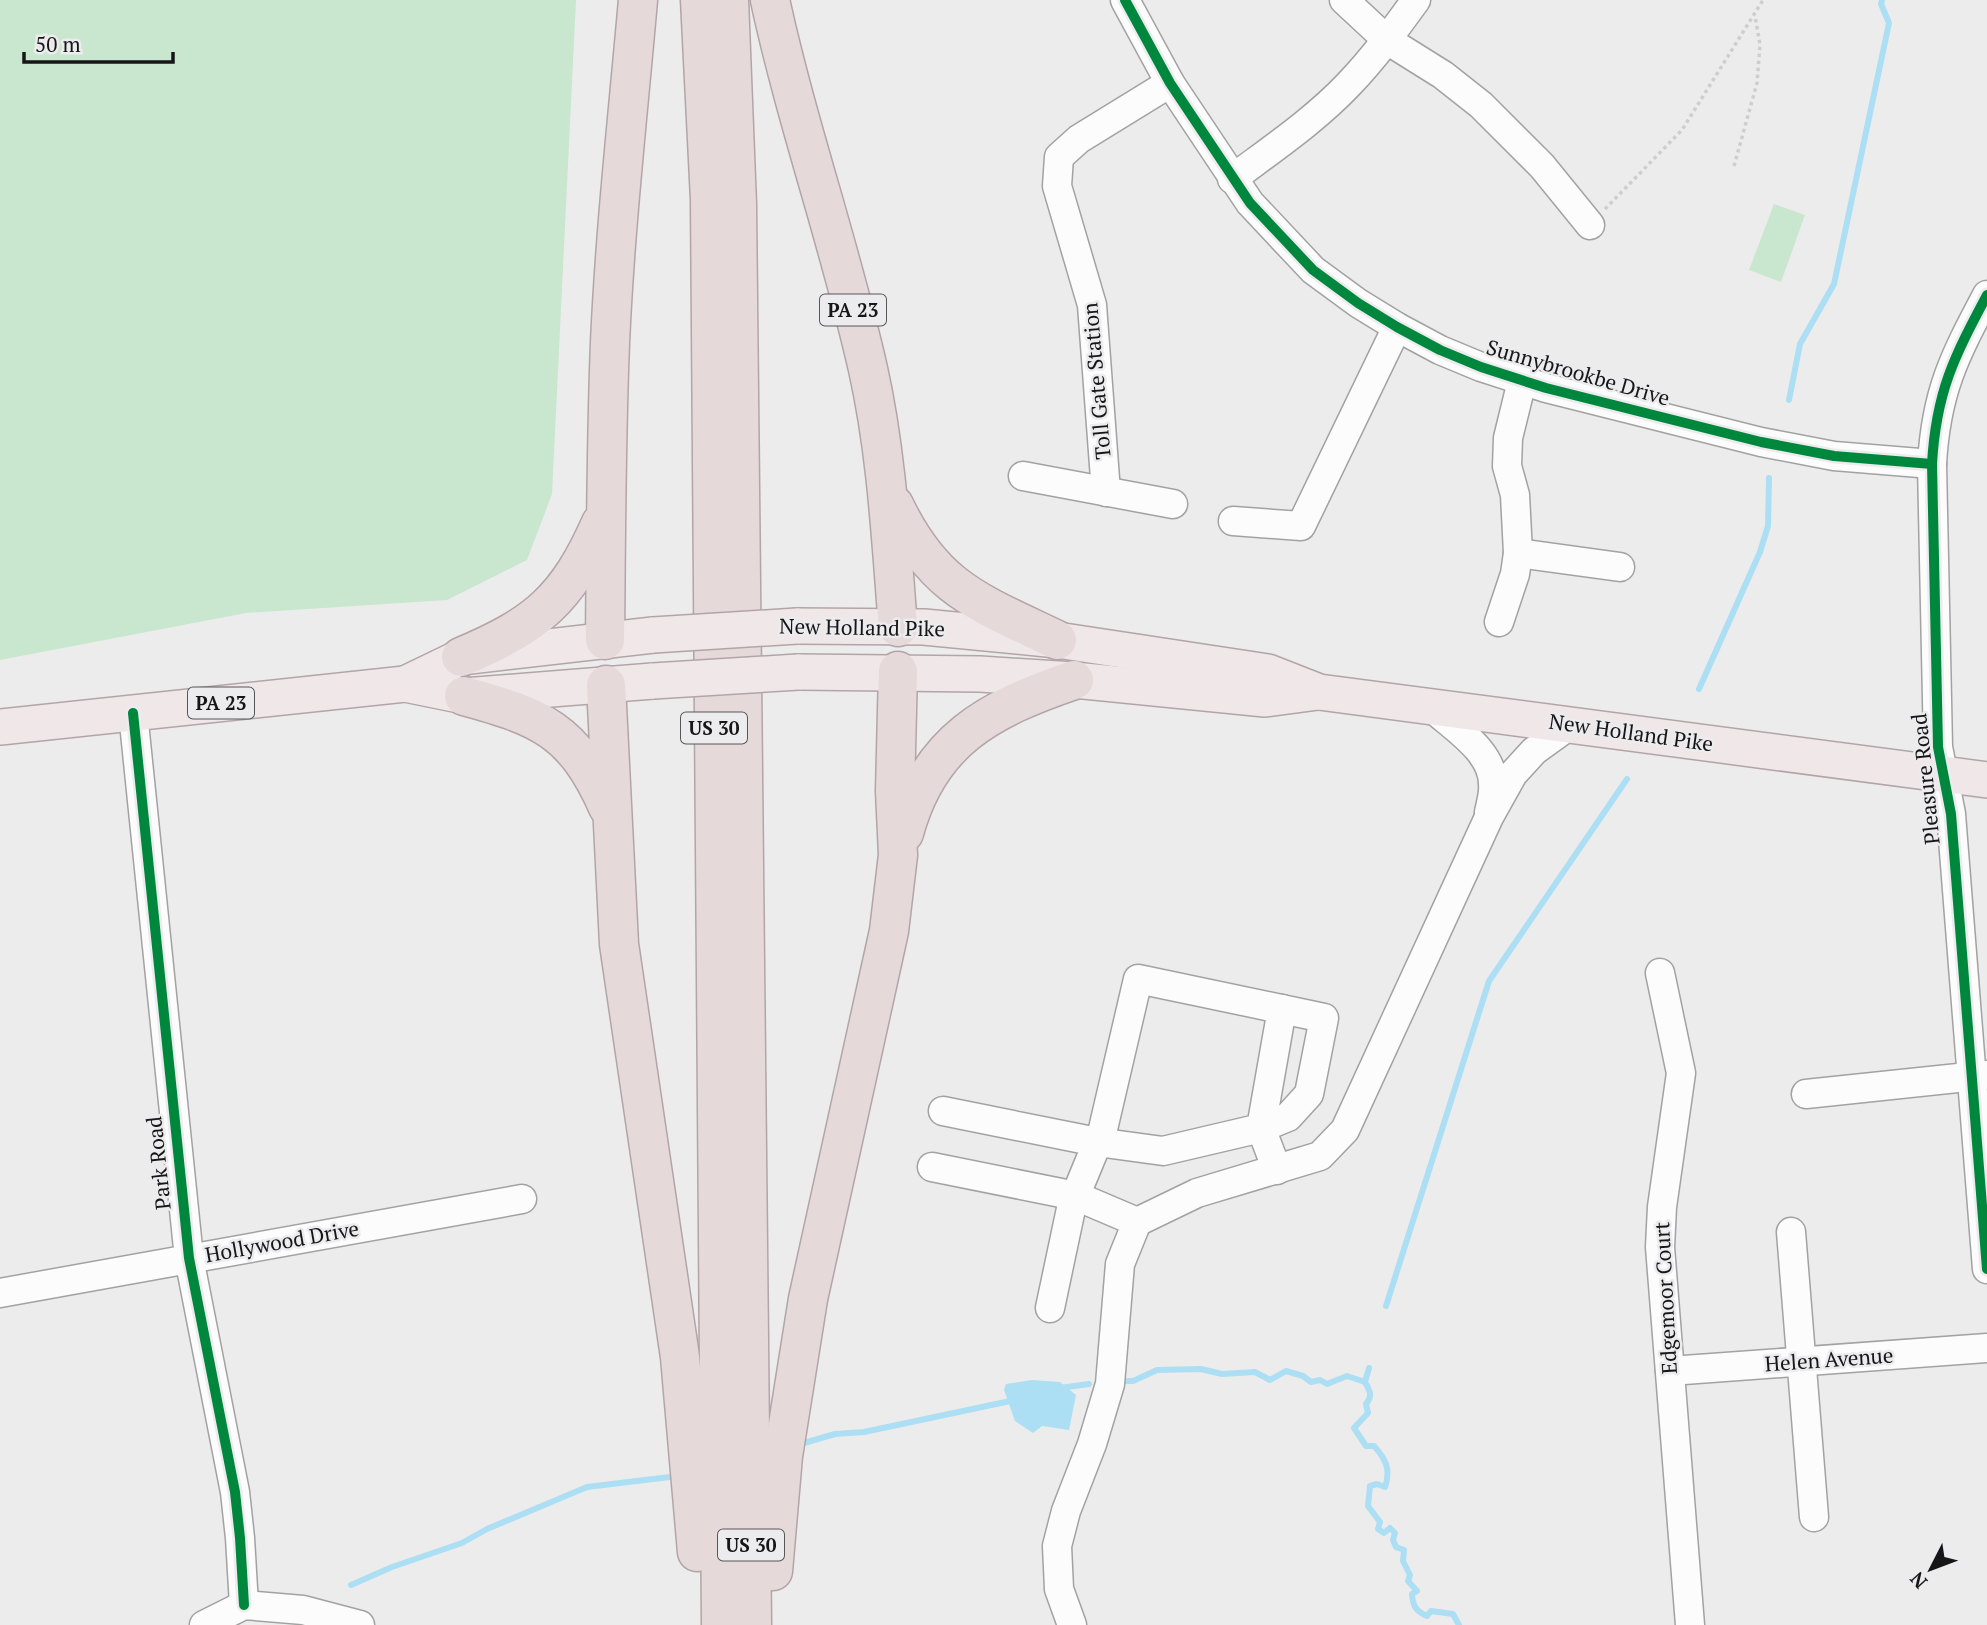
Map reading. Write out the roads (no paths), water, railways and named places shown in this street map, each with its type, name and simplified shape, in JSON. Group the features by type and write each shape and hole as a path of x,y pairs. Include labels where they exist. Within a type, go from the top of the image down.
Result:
{"highway":[{"name":"PA 23","path":"461,657 510,635 553,601 582,563 606,512 610,341 616,241 638,0"},
{"name":"US 30","path":"700,0 710,200 736,1461 752,1625"},
{"name":"US 30","path":"721,1625 736,1461 737,204 729,0"},
{"name":"PA 23","path":"770,0 790,87 859,331 876,409 888,491 898,626"},
{"path":"888,491 924,556 950,583 980,604 1057,640"},
{"path":"605,640 606,512"},
{"path":"898,671 895,791 898,855"},
{"path":"701,1625 736,1461 819,1240 883,964 898,855 914,803 923,783 962,735 992,713 1074,680"},
{"path":"606,685 619,944 677,1333 736,1461 768,1625"},
{"path":"464,696 525,714 562,738 593,775 612,816"}],"main road":[{"name":"New Holland Pike","path":"405,684 461,657 605,640 797,626 898,626 1057,640 1268,672 1319,692 1987,780"},
{"name":"PA 23","path":"898,626 898,671"},
{"path":"605,640 606,685"},
{"name":"New Holland Pike","path":"0,727 405,684 464,696 798,672 898,671 1074,680 1265,699 1319,692"}],"street":[{"name":"Sunnybrookbe Drive","path":"1125,0 1170,83 1232,179 1277,234 1313,270 1397,327 1440,350 1522,381 1761,442 1834,457 1932,464"},
{"path":"1344,0 1387,40 1443,75 1481,104 1542,166 1590,225"},
{"path":"1232,179 1315,115 1340,92 1387,40 1416,0"},
{"name":"Toll Gate Station","path":"1106,492 1092,304 1057,186 1059,157 1079,139 1170,83"},
{"name":"Pleasure Road","path":"1987,295 1942,390 1932,464 1938,747 1951,814 1979,1076 1987,1269"},
{"path":"1233,521 1301,526 1397,327"},
{"path":"1499,622 1515,574 1518,553 1514,495 1507,466 1508,438 1522,381"},
{"name":"Toll Gate Station","path":"1023,477 1173,504"},
{"path":"1518,553 1620,567"},
{"path":"1431,707 1475,746 1489,764 1493,783 1489,817"},
{"name":"Park Road","path":"132,713 189,1258 235,1492 244,1605"},
{"path":"1072,1625 1059,1589 1057,1546 1066,1511 1092,1444 1110,1384 1120,1264 1137,1222 1197,1193 1320,1156 1345,1130 1489,817 1520,766 1534,751 1570,725"},
{"name":"Edgemoor Court","path":"1660,973 1681,1073 1661,1228 1690,1625"},
{"path":"943,1111 1097,1142 1163,1152 1261,1128 1288,1117 1309,1094 1324,1018 1138,979 1102,1129 1097,1142 1076,1196 1050,1308"},
{"path":"1277,1170 1261,1128 1282,1009"},
{"path":"1806,1094 1979,1076"},
{"path":"932,1167 1076,1196 1137,1222"},
{"name":"Hollywood Drive","path":"0,1293 522,1199"},
{"path":"1791,1232 1814,1517"},
{"name":"Helen Avenue","path":"1670,1371 1987,1348"},
{"path":"204,1625 244,1605 303,1610 360,1625"}],"water":[{"path":"1032,1380 1060,1382 1076,1395 1069,1430 1042,1426 1033,1433 1015,1421 1004,1390 1006,1384"}],"waterway":[{"path":"1789,400 1800,344 1834,284 1889,23 1881,4 1882,0"},
{"path":"1699,689 1760,552 1768,526 1769,478"},
{"path":"1386,1306 1489,981 1627,779"},
{"path":"1369,1368 1365,1382 1370,1393 1366,1404 1368,1413 1354,1428 1366,1446 1374,1446 1382,1456 1388,1475 1385,1487 1377,1484 1370,1486 1368,1506 1380,1522 1378,1529 1384,1533 1390,1528 1395,1533 1393,1540 1396,1547 1404,1550 1403,1561 1410,1575 1408,1581 1417,1591 1412,1594 1416,1608 1427,1616 1431,1611 1453,1614 1459,1625"},
{"path":"1118,1381 1133,1381 1157,1370 1201,1369 1222,1374 1255,1372 1270,1380 1286,1371 1303,1376 1311,1382 1320,1380 1327,1384 1347,1376 1365,1382"},
{"path":"1060,1388 1089,1384"},
{"path":"797,1445 835,1434 864,1432 1015,1400"},
{"path":"351,1585 392,1567 462,1543 487,1529 587,1487 678,1476"}]}
